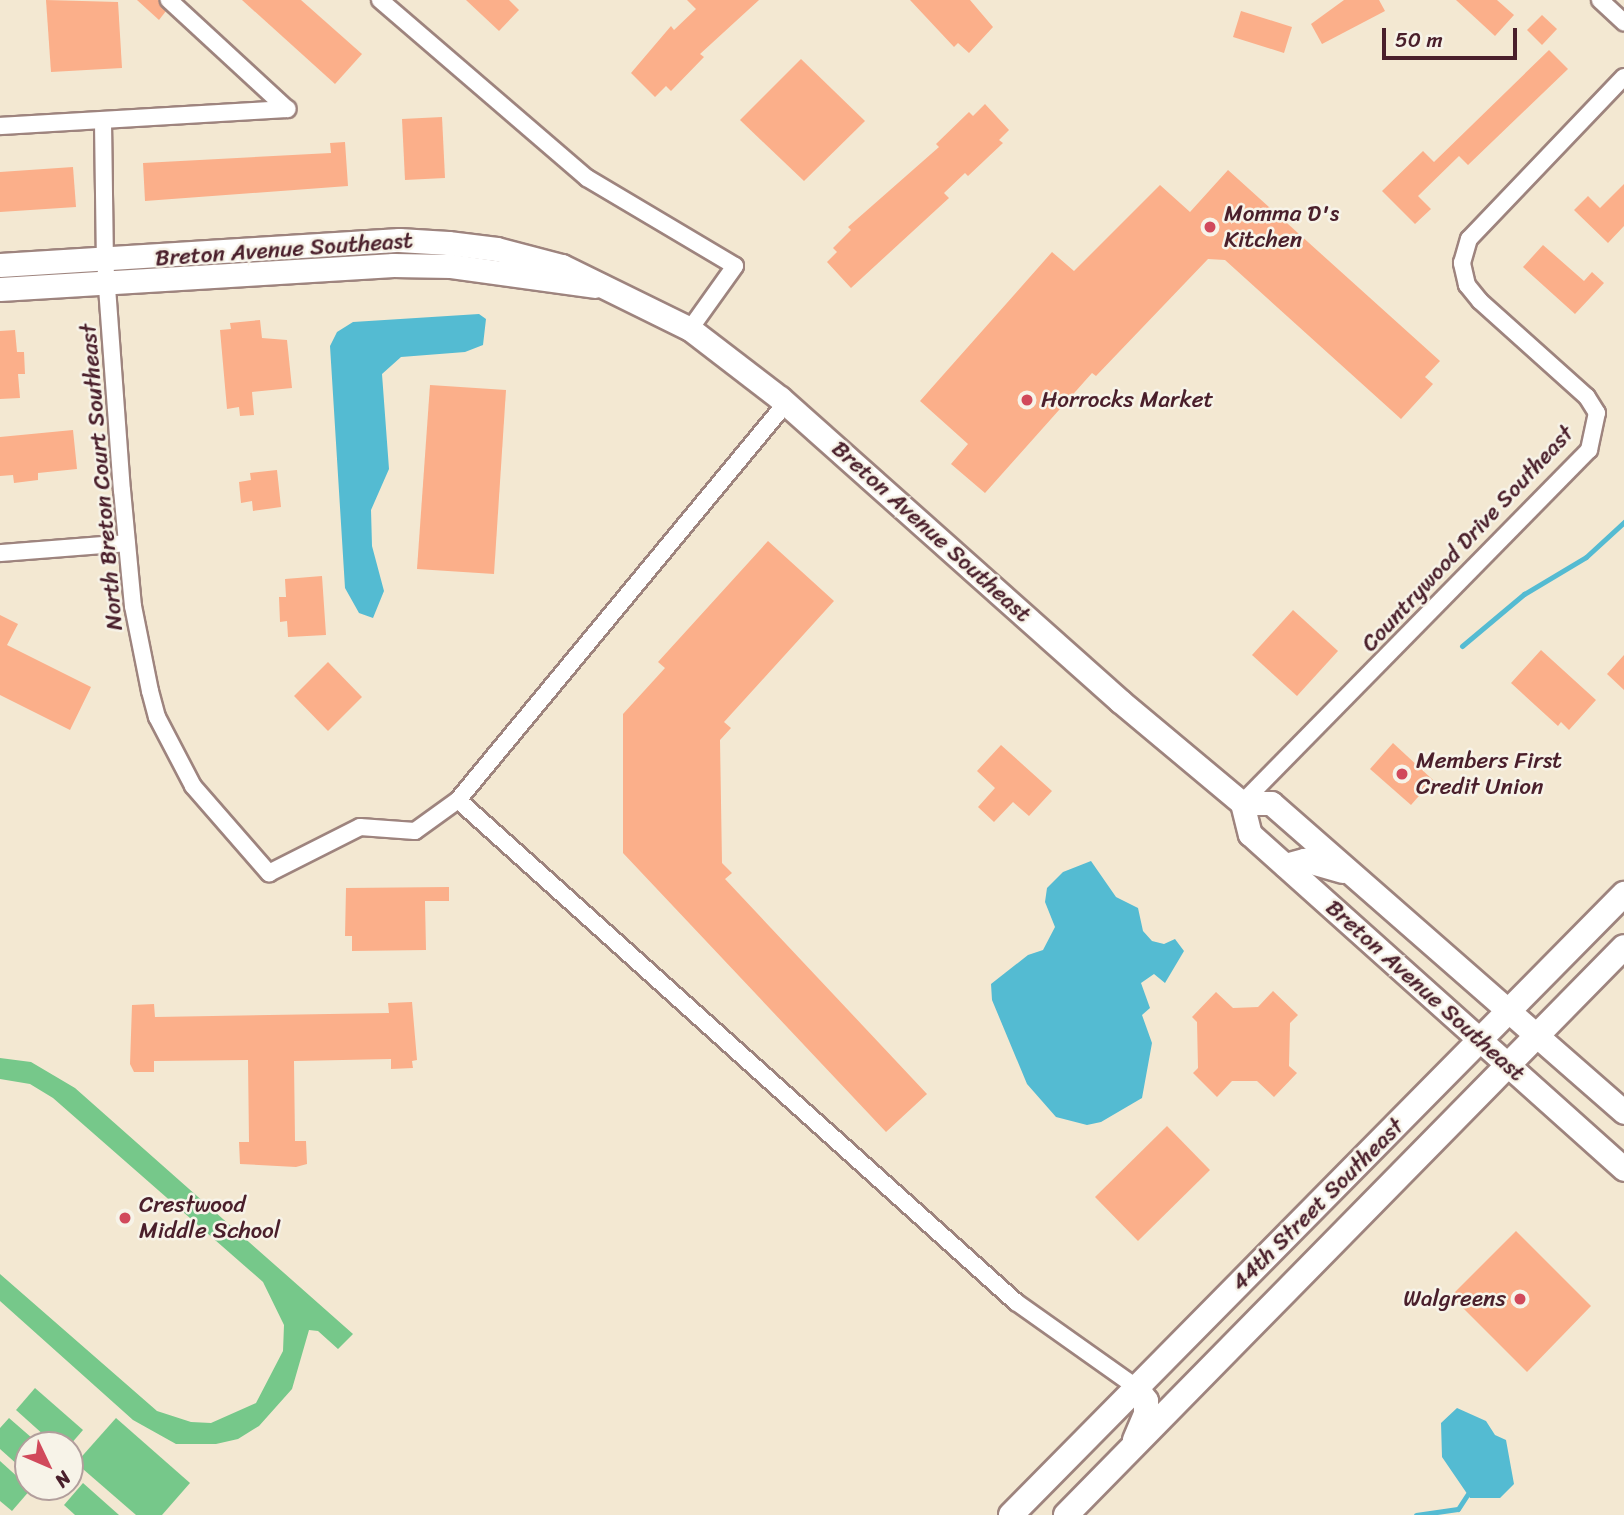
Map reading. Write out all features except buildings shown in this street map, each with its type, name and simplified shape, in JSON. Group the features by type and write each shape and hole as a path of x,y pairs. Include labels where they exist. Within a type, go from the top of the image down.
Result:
{"main road":[{"name":"Breton Avenue Southeast","path":"0,265 399,240 525,255 562,266 690,329 786,403 1120,701 1242,803 1251,834 1624,1169"},
{"name":"Breton Avenue Southeast","path":"0,289 393,265 451,266 559,284 602,287"},
{"name":"Breton Avenue Southeast","path":"1242,803 1271,803 1624,1112"},
{"path":"1285,865 1291,861 1315,862 1335,867 1363,883"},
{"name":"44th Street Southeast","path":"1011,1515 1193,1329 1510,1014 1624,894"},
{"name":"44th Street Southeast","path":"1066,1515 1624,947"},
{"path":"1193,1329 1185,1361 1185,1374 1193,1386"},
{"path":"1130,1450 1146,1414 1146,1401 1136,1387"}],"street":[{"path":"0,125 103,122 287,109 169,0"},
{"path":"380,0 587,178 735,266 690,329"},
{"path":"1600,0 1624,22"},
{"name":"Countrywood Drive Southeast","path":"1242,803 1589,450 1597,413 1587,397 1480,301 1467,285 1462,262 1469,239 1624,77"},
{"name":"North Breton Court Southeast","path":"103,122 105,260 132,606 157,717 193,786 269,873 360,827 415,831 458,800"},
{"path":"786,403 458,800 1016,1303 1136,1387"},
{"path":"0,553 127,543"}],"green space":[{"path":"0,1058 31,1062 75,1088 353,1334 338,1349 318,1331 309,1330 292,1389 259,1426 238,1439 216,1444 176,1444 133,1420 0,1301 0,1274 157,1411 191,1422 211,1423 256,1403 283,1351 284,1325 263,1282 53,1098 30,1084 0,1079"},
{"path":"35,1388 83,1430 39,1431 16,1410"},
{"path":"9,1418 24,1431 14,1431 14,1462 0,1449 0,1428"},
{"path":"116,1418 190,1483 162,1515 136,1515 84,1470 84,1454"},
{"path":"0,1461 14,1474 14,1501 21,1501 12,1511 0,1501"},
{"path":"84,1484 119,1515 75,1515 64,1505 67,1501 84,1501"}],"water":[{"path":"479,314 486,319 483,345 465,352 401,357 382,374 389,469 371,510 372,546 384,591 373,618 359,613 345,588 330,346 337,332 353,322"},
{"path":"1091,861 1116,897 1138,908 1143,931 1152,941 1164,944 1175,939 1184,951 1165,983 1154,974 1141,983 1150,1008 1142,1015 1152,1043 1142,1098 1101,1122 1087,1125 1056,1117 1027,1084 992,1000 991,984 1028,955 1043,950 1055,927 1045,902 1047,888 1063,872"},
{"path":"1457,1408 1486,1421 1495,1435 1506,1440 1514,1484 1500,1498 1470,1498 1442,1457 1441,1423"}],"waterway":[{"path":"1462,646 1524,594 1586,557 1624,522"},
{"path":"1416,1515 1458,1509 1467,1495"}],"place":[{"name":"Momma D's Kitchen","path":"1210,227"},
{"name":"Horrocks Market","path":"1027,400"},
{"name":"Members First Credit Union","path":"1402,774"},
{"name":"Crestwood Middle School","path":"125,1218"},
{"name":"Walgreens","path":"1520,1299"}]}
